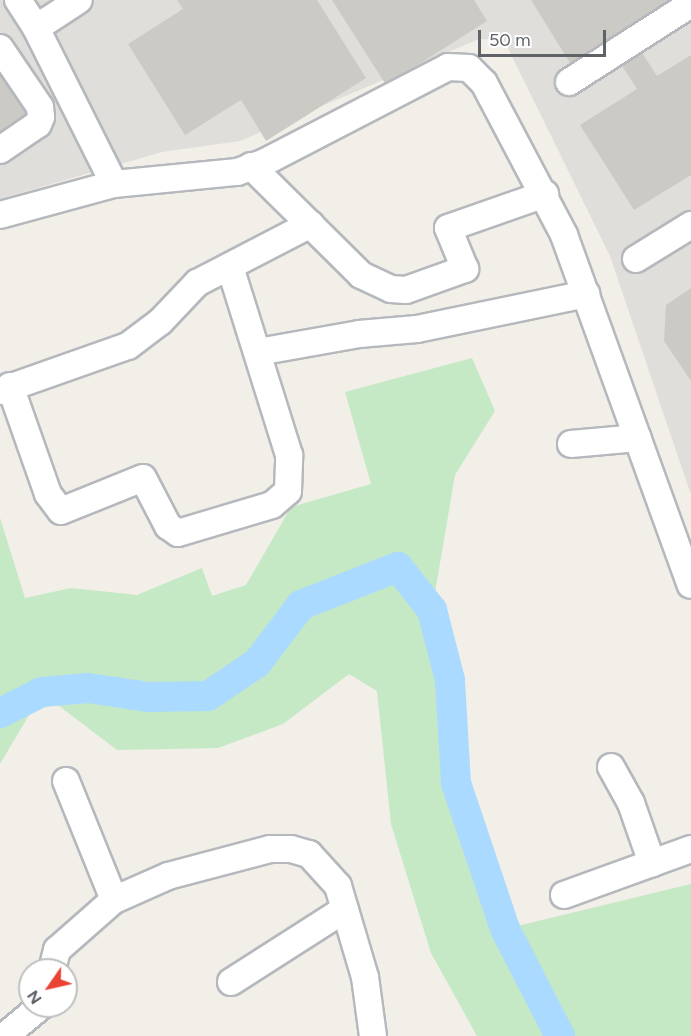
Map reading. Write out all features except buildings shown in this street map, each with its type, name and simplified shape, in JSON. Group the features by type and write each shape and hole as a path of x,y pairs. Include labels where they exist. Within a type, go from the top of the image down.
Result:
{"street":[{"path":"18,0 36,28 114,184"},
{"path":"36,28 79,0"},
{"path":"569,82 691,4"},
{"path":"0,48 40,107 41,117 38,124 0,150"},
{"path":"0,215 114,184 237,172 448,67 469,68 484,83 545,194 586,294 691,585"},
{"path":"251,166 361,275 377,285 406,290 465,269 448,228 545,194"},
{"path":"230,267 289,454 288,491 272,505 183,534 168,526 143,478 67,511 56,508 5,388 128,346 160,322 197,283 311,224"},
{"path":"636,259 691,225"},
{"path":"258,352 359,334 417,329 586,294"},
{"path":"572,444 638,438"},
{"path":"611,767 632,803 652,863"},
{"path":"66,781 114,900"},
{"path":"55,958 57,950 114,900 168,876 270,849 291,849 309,854 338,886 365,977 373,1036"},
{"path":"564,895 691,849"},
{"path":"231,982 345,909"},
{"path":"6,1036 27,1018"}],"shaded area":[{"path":"0,0 691,0 691,495 610,256 504,40 479,39 240,141 162,152 0,199"}],"green space":[{"path":"472,358 495,411 455,475 432,610 450,683 456,783 505,929 691,884 691,1036 477,1036 431,953 391,824 377,691 349,674 283,724 218,748 117,750 42,693 0,764 0,518 25,598 71,588 137,595 202,568 212,596 246,585 291,507 371,484 345,392"}],"waterway":[{"path":"0,713 42,692 88,688 149,697 208,696 257,663 301,605 398,567 432,610 450,680 456,783 505,929 560,1036"}]}
